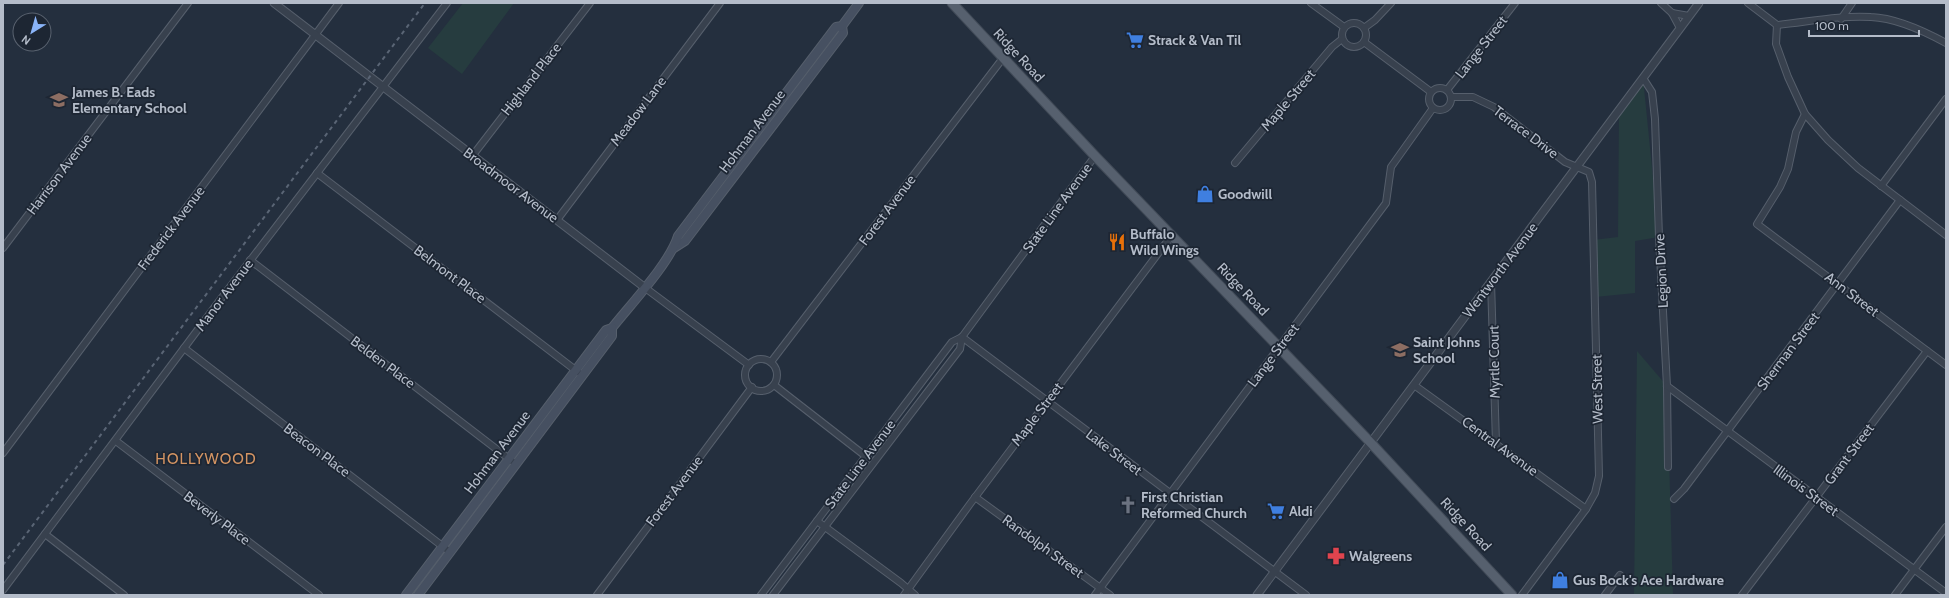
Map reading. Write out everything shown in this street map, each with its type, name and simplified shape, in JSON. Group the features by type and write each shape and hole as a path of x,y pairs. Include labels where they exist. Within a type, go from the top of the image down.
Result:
{"main road":[{"name":"Hohman Avenue","path":"406,595 509,458 579,373 612,336 612,328 674,248 685,241 843,33 842,26 859,3"},
{"name":"Ridge Road","path":"952,3 1095,156 1370,442 1512,595"},
{"name":"Hohman Avenue","path":"418,595 516,464 579,373"}],"street":[{"name":"Harrison Avenue","path":"3,248 188,3"},
{"name":"Broadmoor Avenue","path":"274,3 644,287 749,365"},
{"name":"Frederick Avenue","path":"3,453 339,3"},
{"name":"Manor Avenue","path":"3,590 250,260 447,3"},
{"name":"Highland Place","path":"472,155 590,3"},
{"name":"Meadow Lane","path":"557,220 720,3"},
{"path":"1312,3 1344,27"},
{"path":"1364,28 1375,20 1391,3"},
{"name":"Lange Street","path":"1447,90 1515,3"},
{"path":"1661,3 1672,13 1680,28"},
{"name":"Wentworth Avenue","path":"1257,595 1699,3"},
{"path":"1748,3 1777,25 1872,17 1896,22 1926,33 1946,43"},
{"path":"1841,19 1852,3"},
{"path":"1672,13 1689,16"},
{"path":"1354,22 1364,28 1366,35 1364,42 1359,46 1352,47 1346,45 1342,39 1341,33 1344,27 1354,22"},
{"path":"1777,25 1776,44 1788,78 1805,114 1828,140 1858,168 1946,235"},
{"name":"Maple Street","path":"1235,163 1332,47 1342,39"},
{"path":"1364,42 1431,92"},
{"name":"Forest Avenue","path":"771,362 1002,58"},
{"name":"Legion Drive","path":"1643,78 1652,92 1655,119 1659,237 1667,386 1668,467"},
{"path":"1436,88 1447,90 1451,97 1447,108 1440,110 1433,108 1428,99 1431,92 1436,88"},
{"name":"Terrace Drive","path":"1451,97 1473,97 1494,107 1565,162 1577,167"},
{"path":"1881,186 1946,99"},
{"name":"Lange Street","path":"1095,595 1386,203 1391,167 1433,108"},
{"name":"Ann Street","path":"1805,114 1796,132 1788,169 1780,187 1757,224 1946,365"},
{"name":"State Line Avenue","path":"773,595 960,348 962,337 1095,156"},
{"name":"West Street","path":"1522,595 1586,509 1595,493 1599,476 1592,182 1589,172 1577,167"},
{"name":"Belmont Place","path":"317,173 579,373"},
{"name":"Sherman Street","path":"1674,499 1684,489 1728,432 1900,200"},
{"name":"Maple Street","path":"906,592 975,497 1172,235"},
{"name":"Belden Place","path":"250,260 516,464"},
{"name":"Myrtle Court","path":"1491,282 1496,443"},
{"name":"State Line Avenue","path":"761,595 952,342 962,337"},
{"name":"Lake Street","path":"962,337 1306,595"},
{"name":"Beacon Place","path":"184,348 450,552"},
{"name":"Grant Street","path":"1742,595 1927,351"},
{"path":"759,359 771,362 777,375 774,385 766,390 752,387 746,379 749,365 759,359"},
{"path":"774,385 874,462"},
{"name":"Central Avenue","path":"1414,385 1586,509"},
{"name":"Illinois Street","path":"1667,386 1946,593"},
{"name":"Forest Avenue","path":"597,595 752,387"},
{"name":"Beverly Place","path":"116,441 319,595"},
{"name":"Randolph Street","path":"975,497 1110,595"},
{"path":"817,521 901,583 906,592 914,595"},
{"path":"1895,595 1946,527"},
{"path":"45,534 124,595"},
{"path":"1605,595 1620,575"}],"green space":[{"path":"463,3 514,3 462,74 428,48"},
{"path":"1643,78 1659,237 1635,241 1635,293 1595,297 1593,240 1618,237 1619,111"},
{"path":"1637,351 1667,386 1673,595 1634,595"}],"railway":[{"path":"3,565 425,3"}],"place":[{"name":"Strack & Van Til","path":"1135,40"},
{"name":"James B. Eads Elementary School","path":"59,100"},
{"name":"Goodwill","path":"1205,194"},
{"name":"Buffalo Wild Wings","path":"1117,242"},
{"name":"Saint Johns School","path":"1400,350"},
{"name":"First Christian Reformed Church","path":"1128,505"},
{"name":"Aldi","path":"1276,511"},
{"name":"Walgreens","path":"1336,556"},
{"name":"Gus Bock's Ace Hardware","path":"1560,580"}],"district":[{"name":"HOLLYWOOD","path":"206,459"}]}
